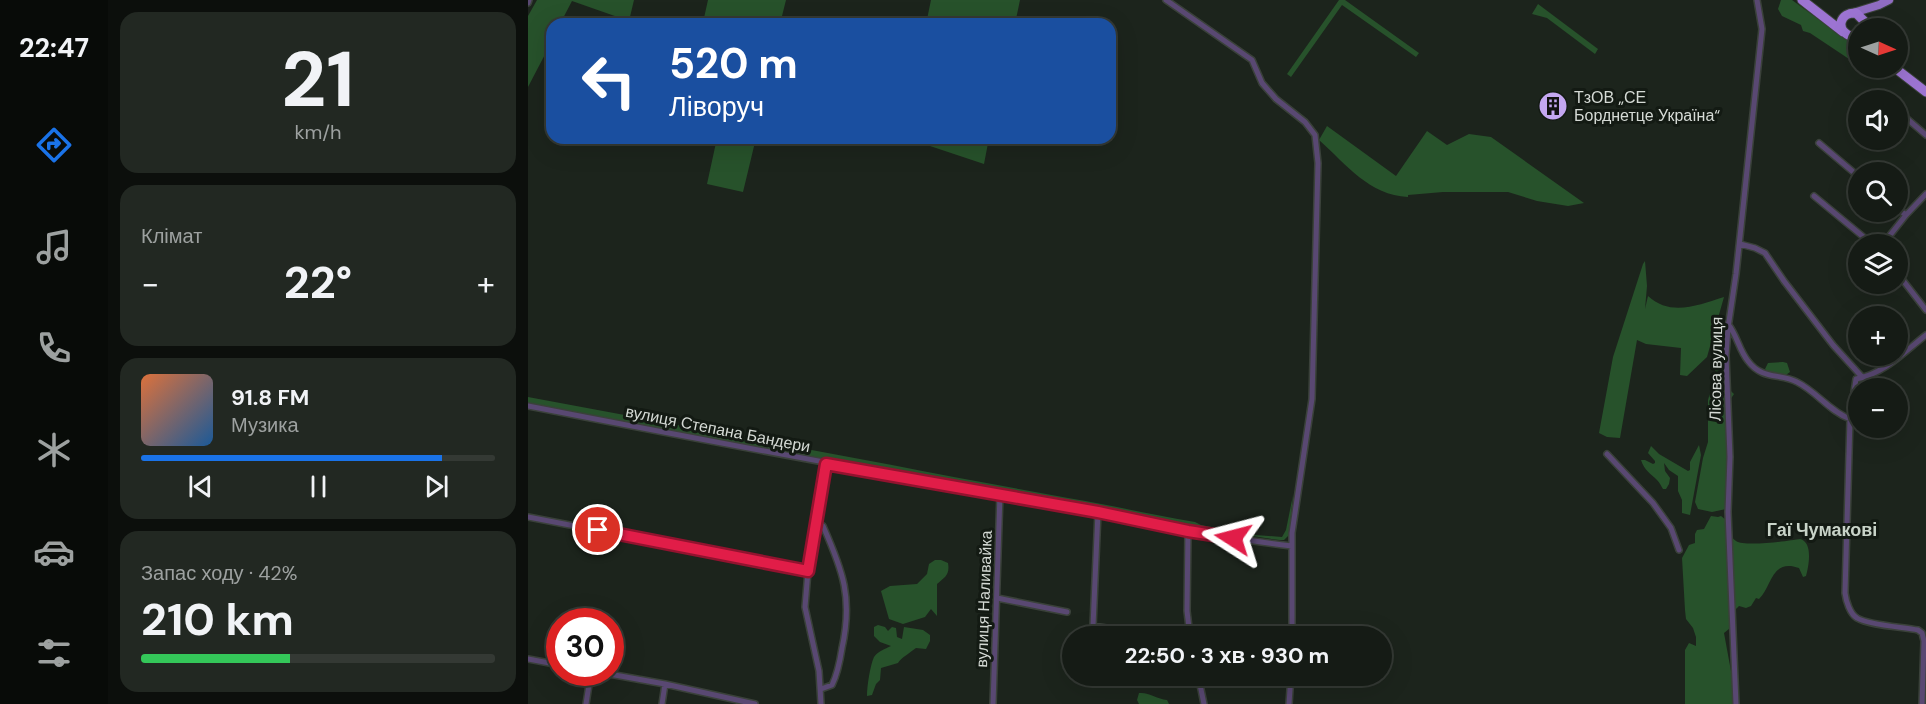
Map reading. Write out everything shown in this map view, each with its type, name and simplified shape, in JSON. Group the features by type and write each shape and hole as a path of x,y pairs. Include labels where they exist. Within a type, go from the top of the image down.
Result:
{"highway":[{"path":"1802,0 1848,32"},
{"path":"1818,11 1831,14 1851,13 1860,15 1861,18"},
{"path":"1848,30 1841,21 1851,13"},
{"path":"1908,78 1926,92"}],"main road":[{"path":"1851,13 1889,0"},
{"path":"1868,18 1879,5"}],"street":[{"path":"1166,0 1252,60 1262,83 1276,99 1305,122 1315,135 1318,164 1312,399 1292,533 1292,626"},
{"name":"Лісова вулиця","path":"1736,704 1728,512 1730,457 1726,364 1728,324 1740,244 1762,29 1757,0"},
{"path":"1908,120 1926,135"},
{"path":"1819,143 1848,168"},
{"path":"1908,213 1926,194"},
{"path":"1814,196 1860,234"},
{"path":"1891,234 1900,222"},
{"path":"1740,244 1755,248 1765,254 1833,345 1863,378 1888,365 1926,335"},
{"path":"1908,287 1926,310"},
{"path":"1728,324 1748,361 1760,372 1796,381 1815,393 1838,415 1848,418"},
{"name":"вулиця Степана Бандери","path":"528,406 826,464 1098,512 1188,531 1292,546"},
{"path":"1850,438 1846,600 1856,618 1918,630 1922,633 1925,641 1922,704"},
{"path":"1607,454 1653,503 1671,528 1679,550"},
{"path":"821,704 821,689 805,608 815,523 826,464"},
{"name":"вулиця Наливайка","path":"993,704 1000,494"},
{"path":"1094,626 1098,512"},
{"path":"528,517 808,571"},
{"path":"815,523 823,526 833,547 845,585 848,607 848,622 835,678 832,684 821,689"},
{"path":"1188,531 1189,626"},
{"path":"997,598 1067,612"},
{"path":"528,659 546,662"},
{"path":"624,677 755,704"},
{"path":"662,704 665,684"},
{"path":"586,704 589,686"},
{"path":"1200,686 1204,704"},
{"path":"1289,704 1290,686"}],"green space":[{"path":"537,0 634,0 630,18 620,18 572,1 563,18 546,18 546,52 528,87 528,16"},
{"path":"708,0 786,0 782,18 704,18"},
{"path":"931,0 1020,0 1016,18 927,18"},
{"path":"1339,0 1345,0 1419,53 1416,57 1342,5 1291,77 1287,74"},
{"path":"1781,0 1792,0 1848,41 1848,58 1810,33 1803,31 1801,25 1782,16 1778,9"},
{"path":"1538,4 1598,49 1595,54 1547,18 1532,14"},
{"path":"1327,126 1396,176 1427,131 1447,145 1469,134 1491,137 1584,203 1568,206 1537,201 1508,192 1443,192 1408,195 1408,197 1394,195 1370,185 1359,177 1319,140"},
{"path":"716,144 755,144 743,192 707,184"},
{"path":"924,144 988,144 984,164"},
{"path":"1645,261 1647,286 1645,309 1648,296 1666,306 1675,308 1695,306 1724,297 1707,357 1687,376 1680,375 1681,348 1646,344 1637,340 1620,438 1607,437 1599,433 1613,357"},
{"path":"1723,337 1724,355 1721,361 1723,369 1720,372 1725,384 1734,394 1730,400 1726,509 1712,512 1698,509 1695,502 1708,442 1708,400 1716,372 1714,360 1716,350"},
{"path":"1768,363 1787,363 1790,372 1783,377 1769,374 1765,369"},
{"path":"528,397 1255,535 1282,537 1286,530 1293,495 1289,535 1284,540 1280,540 1229,532 822,459 565,411 528,403"},
{"path":"1699,445 1701,455 1690,515 1682,513 1678,476 1664,463 1665,471 1670,478 1666,489 1663,489 1641,460 1655,463 1648,453 1651,446 1659,454 1688,471"},
{"path":"1711,516 1721,516 1726,520 1732,537 1741,543 1800,539 1807,544 1809,560 1806,576 1803,577 1799,568 1783,567 1773,575 1759,599 1756,598 1751,606 1746,608 1739,606 1735,610 1735,624 1724,633 1737,704 1685,704 1685,650 1689,643 1696,646 1696,637 1686,619 1682,558 1689,545 1695,543 1697,530 1704,529"},
{"path":"935,560 948,563 946,575 937,584 937,616 931,609 925,617 903,624 889,619 881,591 890,586 917,584 927,574 929,564"},
{"path":"878,625 885,627 888,631 892,627 896,628 897,637 902,639 904,627 923,630 930,635 930,641 926,649 916,648 898,663 881,668 880,680 872,695 867,696 874,657 891,646 880,642 874,636 874,627"},
{"path":"1139,693 1167,700 1169,704 1139,704 1137,700"}],"place":[{"name":"ТзОВ „СЕ Борднетце Україна“","path":"1553,106"}],"district":[{"name":"Гаї Чумакові","path":"1822,530"}],"route":[{"path":"598,530 808,571 826,464 1233,538"}]}
